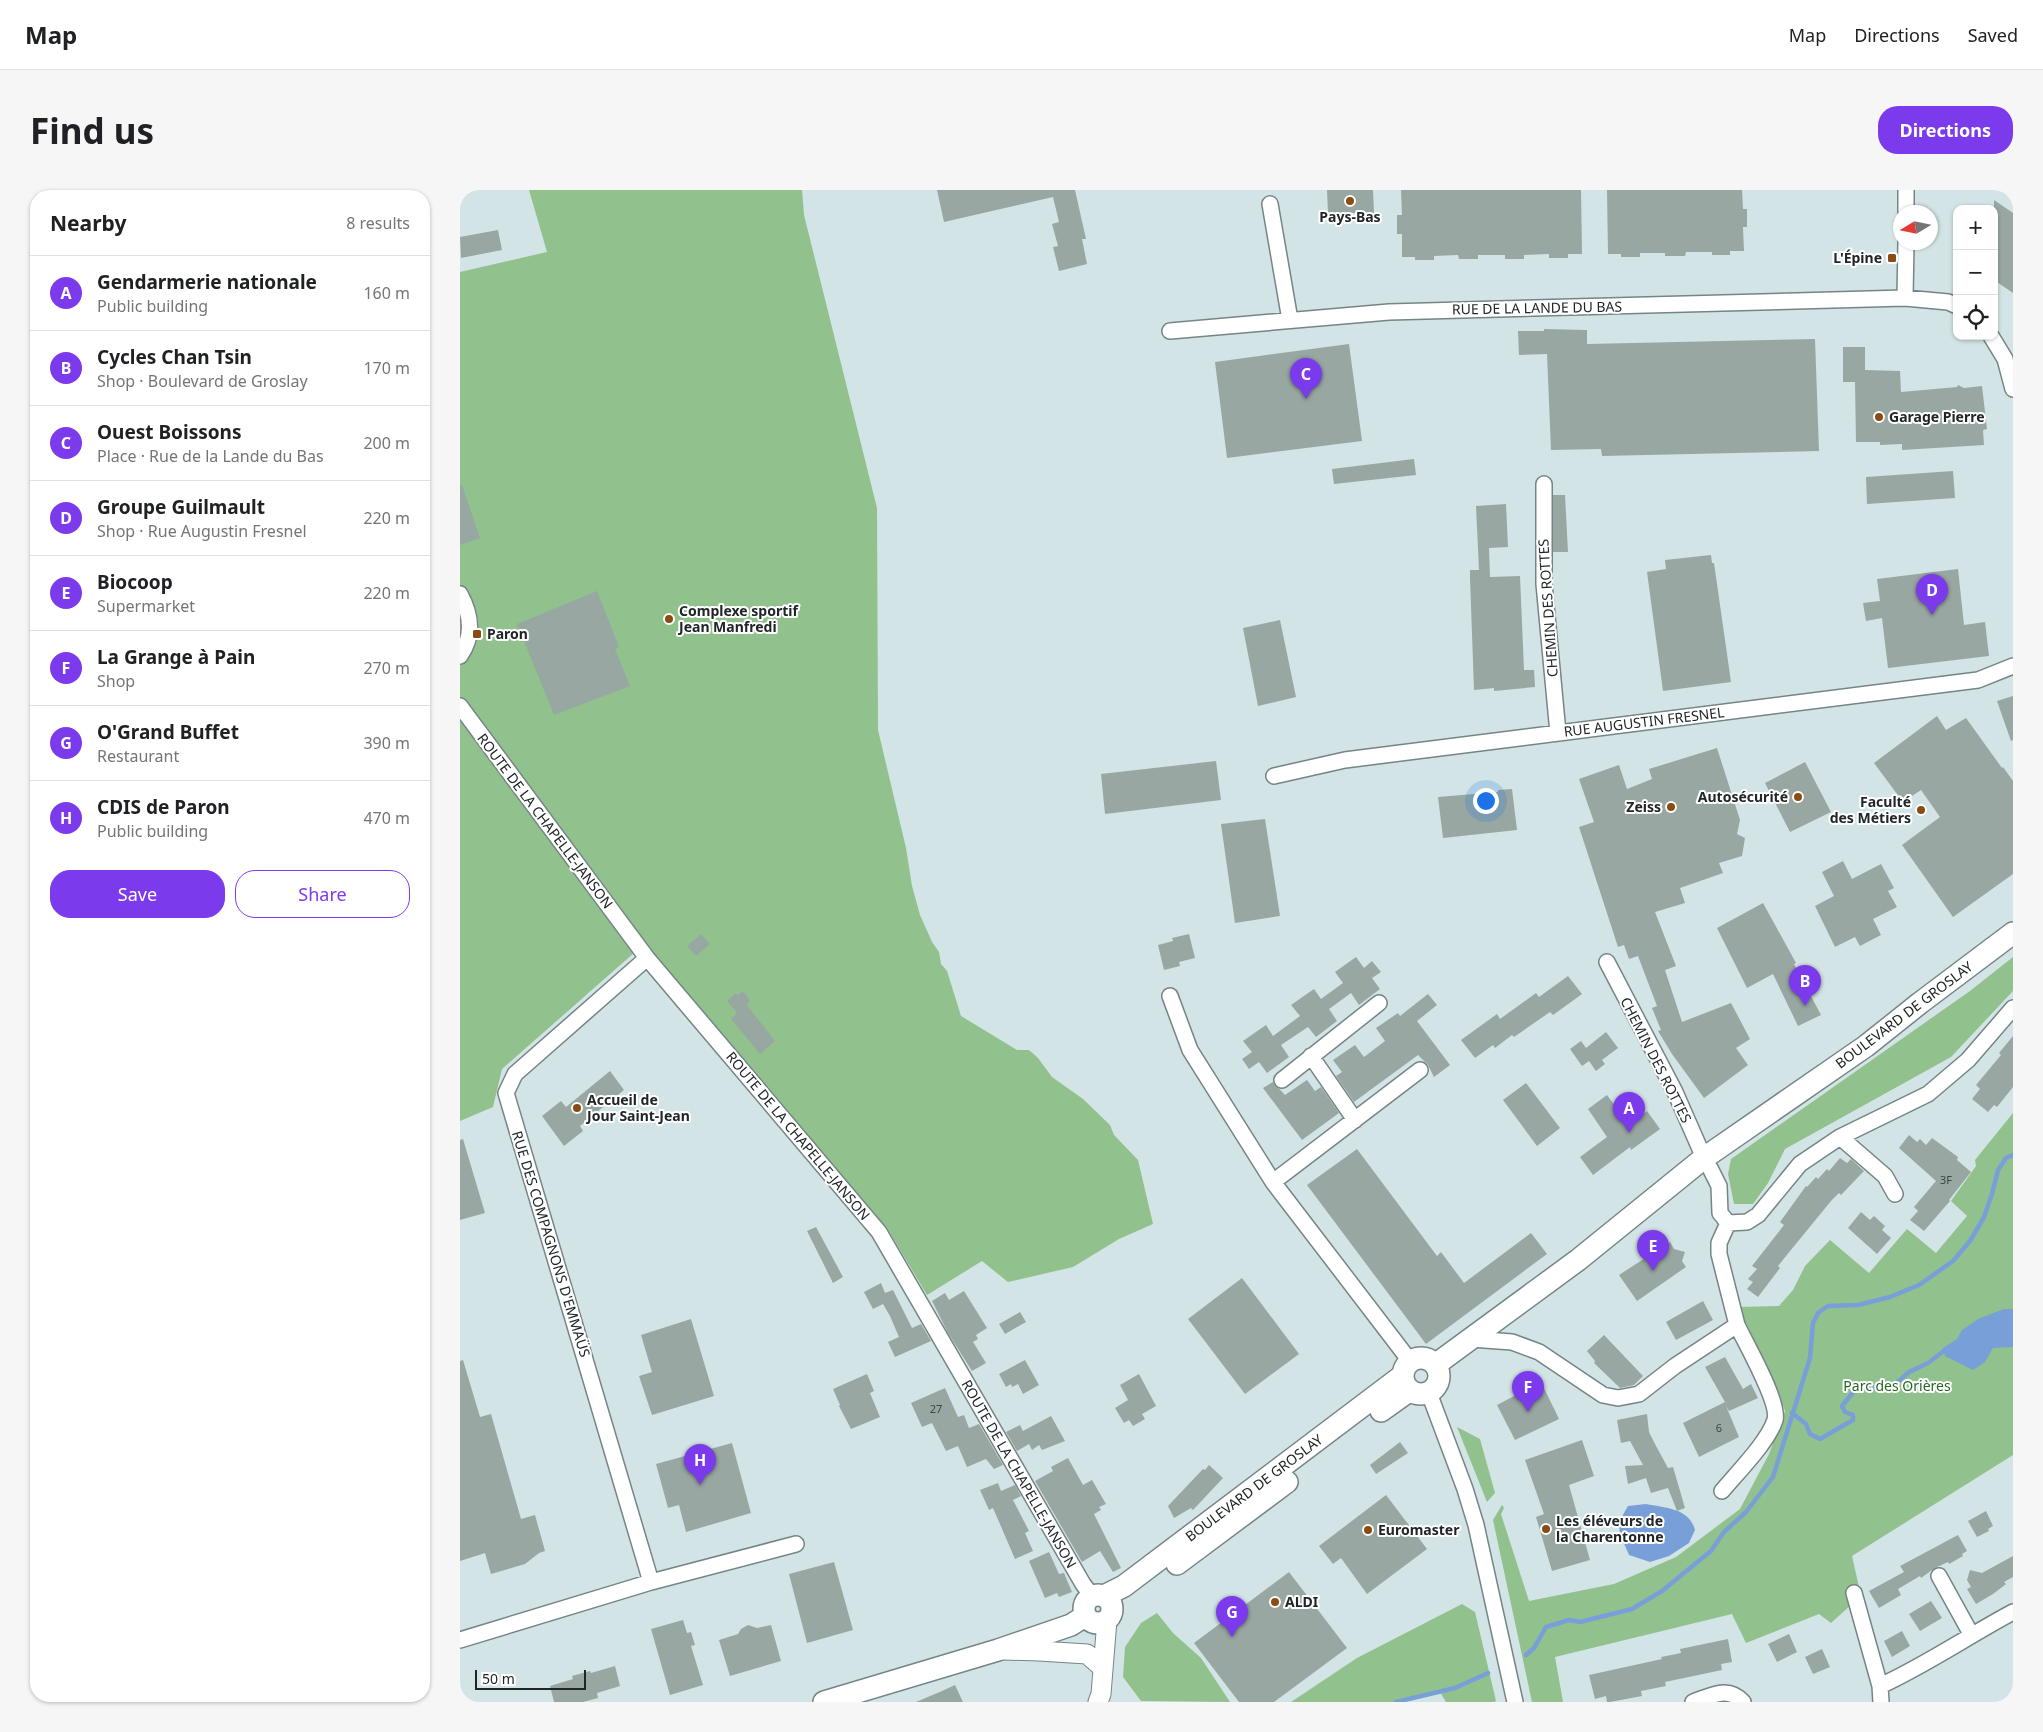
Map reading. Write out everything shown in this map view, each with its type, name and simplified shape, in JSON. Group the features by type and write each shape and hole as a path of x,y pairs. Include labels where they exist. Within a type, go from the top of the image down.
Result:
{"main road":[{"name":"BOULEVARD DE GROSLAY","path":"1435,1365 1578,1260 1630,1218 1866,1046 2013,933"},
{"path":"1421,1358 1426,1358 1435,1365 1439,1379 1435,1388 1413,1380 1421,1358"},
{"name":"BOULEVARD DE GROSLAY","path":"1104,1604 1124,1586 1413,1380"},
{"path":"824,1702 998,1650 1071,1625 1086,1616 1084,1604 1104,1604"}],"street":[{"path":"1906,190 1906,205"},
{"path":"1270,204 1290,320"},
{"path":"1905,298 1906,250"},
{"name":"RUE DE LA LANDE DU BAS","path":"1170,331 1388,312 1905,298 1948,302 1953,304"},
{"path":"1993,340 2005,359 2013,389"},
{"name":"CHEMIN DES ROTTES","path":"1544,484 1544,584 1558,733"},
{"path":"460,594 467,607 470,623 468,639 460,656"},
{"name":"RUE AUGUSTIN FRESNEL","path":"1274,776 1345,760 1978,680 2013,666"},
{"name":"ROUTE DE LA CHAPELLE-JANSON","path":"460,706 647,958 879,1232 1072,1567 1104,1604"},
{"name":"RUE DES COMPAGNONS D'EMMAÜS","path":"647,958 515,1074 506,1093 652,1582"},
{"name":"CHEMIN DES ROTTES","path":"1607,962 1675,1092 1719,1186 1720,1213 1728,1223"},
{"path":"1170,996 1190,1050 1274,1182 1413,1380 1465,1489 1476,1525 1515,1702"},
{"path":"1282,1080 1378,1003"},
{"path":"1722,1491 1765,1438 1775,1420 1774,1406 1765,1381 1737,1326 1719,1254 1719,1243 1728,1223 1747,1222 1758,1215 1800,1164 1840,1137 1928,1094 1968,1060 2013,1008"},
{"path":"1311,1056 1355,1120"},
{"path":"1274,1182 1420,1070"},
{"path":"1840,1137 1885,1176 1895,1194"},
{"path":"1471,1339 1512,1342 1539,1352 1603,1395 1618,1398 1639,1394 1675,1366 1737,1326"},
{"path":"460,1640 652,1582 796,1544"},
{"path":"1940,1576 1972,1634"},
{"path":"1854,1593 1880,1686 1881,1702"},
{"path":"1098,1702 1101,1694 1104,1604"},
{"path":"1880,1686 1909,1673 1972,1634 2013,1612"},
{"path":"998,1650 1039,1650 1087,1654 1102,1667"},
{"path":"1693,1702 1726,1692 1736,1695 1743,1702"}],"green space":[{"name":"Complexe sportif Jean Manfredi","path":"529,190 802,190 804,215 877,508 878,730 920,915 932,942 939,952 941,964 947,971 961,1016 1017,1050 1029,1050 1038,1058 1052,1077 1083,1099 1110,1125 1114,1135 1138,1160 1153,1224 1119,1239 1073,1267 1008,1282 982,1261 927,1295 887,1228 730,1050 643,945 502,1069 493,1107 460,1121 460,272 547,252"},
{"path":"2013,957 2013,991 1951,1057 1785,1149 1768,1183 1753,1204 1734,1204 1728,1174 1731,1159 1970,991"},
{"name":"Parc des Orières","path":"2013,1113 2013,1455 1852,1556 1861,1596 1831,1623 1819,1614 1746,1643 1732,1614 1555,1657 1563,1702 1532,1702 1493,1520 1502,1505 1504,1508 1501,1514 1529,1601 1614,1584 1676,1557 1740,1509 1769,1454 1785,1411 1770,1373 1738,1307 1779,1306 1793,1290 1805,1266 1830,1240 1869,1273 1907,1229 1936,1253 1967,1216 1951,1201 1976,1166 1975,1160"},
{"path":"1457,1427 1480,1439 1495,1493 1487,1502"},
{"path":"1462,1604 1475,1612 1496,1701 1446,1702 1440,1692 1396,1702 1291,1702 1357,1658"},
{"path":"1157,1613 1173,1633 1201,1658 1230,1702 1141,1701 1123,1677 1125,1647 1141,1623"}],"water":[{"path":"2004,1309 2013,1309 2013,1347 1993,1348 1985,1362 1973,1370 1945,1356 1943,1348 1957,1339 1962,1330 1978,1319"},
{"path":"1646,1504 1669,1508 1682,1513 1688,1517 1695,1530 1689,1543 1669,1556 1650,1562 1629,1555 1620,1530 1621,1520 1628,1506"}],"building":[{"path":"937,190 1075,190 1086,239 1082,239 1087,264 1059,271 1053,247 1058,246 1052,224 1059,222 1053,197 944,222"},
{"name":"Pays-Bas","path":"1327,190 1373,190 1374,213 1328,213"},
{"path":"1401,190 1581,190 1582,254 1568,254 1568,258 1549,258 1549,254 1524,255 1524,259 1505,259 1505,255 1478,255 1478,259 1459,259 1458,255 1434,256 1434,260 1415,260 1415,257 1402,257 1402,234 1397,234 1397,215 1402,215"},
{"path":"1607,190 1742,190 1743,209 1747,209 1747,227 1743,227 1744,251 1730,251 1730,255 1712,255 1712,252 1686,252 1685,256 1665,256 1665,253 1640,253 1640,257 1621,257 1621,254 1608,254"},
{"path":"1994,200 2013,213 2013,293 1998,283 1998,205 1994,205"},
{"path":"498,230 502,250 461,258 460,237"},
{"path":"1544,329 1587,330 1587,344 1815,339 1819,451 1602,456 1601,449 1551,450 1547,354 1519,355 1518,331 1544,331"},
{"path":"1349,344 1362,441 1227,458 1215,362"},
{"path":"1843,347 1865,347 1865,370 1900,371 1901,392 1957,387 1958,385 1964,388 1982,386 1987,429 1983,430 1984,445 1902,450 1902,444 1880,445 1880,442 1856,442 1855,382 1843,382"},
{"path":"1414,459 1416,475 1334,484 1332,469"},
{"path":"1953,471 1955,498 1867,504 1866,477"},
{"path":"460,485 462,485 480,538 460,545"},
{"path":"1553,495 1565,495 1568,552 1553,552"},
{"path":"1506,504 1508,547 1489,548 1490,577 1520,576 1524,670 1534,670 1535,687 1494,691 1494,688 1474,690 1470,570 1479,570 1476,506"},
{"path":"1711,555 1712,563 1714,563 1731,682 1663,691 1647,572 1666,569 1665,560"},
{"path":"1958,569 1964,625 1985,622 1989,656 1888,668 1882,618 1866,621 1863,603 1880,601 1877,579"},
{"path":"597,591 619,647 615,649 630,686 554,715 517,624"},
{"path":"1280,620 1296,697 1258,706 1243,628"},
{"path":"2013,696 2013,740 2011,741 1997,701"},
{"path":"1937,716 1946,730 1966,718 2013,781 2013,874 1953,917 1902,845 1940,817 1921,790 1903,802 1874,763"},
{"path":"1717,748 1740,820 1737,834 1745,838 1742,856 1719,863 1723,873 1680,888 1685,903 1655,912 1676,966 1665,970 1682,1022 1731,1003 1750,1039 1736,1048 1748,1065 1704,1098 1658,1031 1661,1030 1652,1008 1657,1006 1638,956 1629,959 1624,945 1618,947 1579,827 1594,822 1579,779 1619,765 1627,789 1652,779 1649,769"},
{"path":"1216,761 1221,800 1105,814 1101,774"},
{"name":"Autosécurité","path":"1805,762 1831,812 1790,832 1765,783"},
{"path":"1512,789 1517,830 1443,838 1438,797"},
{"path":"1265,819 1280,916 1235,923 1221,824"},
{"path":"1843,861 1852,879 1881,864 1894,888 1888,891 1897,907 1873,919 1881,935 1860,946 1855,937 1835,947 1815,906 1834,896 1822,872"},
{"path":"1763,903 1796,963 1794,964 1821,1015 1798,1026 1773,974 1747,988 1717,928"},
{"path":"701,934 710,944 696,956 687,946"},
{"path":"1189,934 1195,958 1179,962 1180,966 1164,970 1158,945 1173,941 1172,938"},
{"path":"1356,957 1364,968 1372,961 1381,972 1372,978 1380,989 1359,1005 1351,993 1329,1009 1337,1021 1316,1037 1308,1027 1281,1045 1289,1057 1267,1073 1259,1062 1249,1069 1242,1059 1252,1052 1243,1041 1266,1025 1273,1036 1300,1016 1291,1005 1314,989 1321,999 1343,983 1335,972"},
{"path":"1568,976 1582,994 1553,1015 1550,1012 1514,1037 1512,1035 1495,1048 1493,1045 1475,1058 1461,1040 1497,1014 1500,1019 1536,993 1539,997"},
{"path":"743,991 750,1000 747,1005 775,1041 760,1054 731,1019 737,1013 727,1001 736,993 738,995"},
{"path":"1428,994 1437,1005 1417,1021 1450,1065 1434,1077 1428,1065 1418,1055 1354,1102 1336,1076 1342,1072 1333,1060 1355,1045 1364,1057 1385,1041 1376,1028 1398,1013 1400,1016"},
{"path":"1606,1032 1618,1048 1602,1060 1605,1064 1596,1071 1589,1061 1582,1066 1570,1049 1581,1041 1586,1048"},
{"path":"2013,1036 2013,1087 1997,1107 1994,1105 1988,1112 1972,1099 1980,1089 1976,1085 2001,1055 1999,1053"},
{"name":"Accueil de Jour Saint-Jean","path":"610,1071 624,1090 580,1126 583,1131 564,1146 542,1116 561,1101 566,1107"},
{"path":"1307,1080 1315,1091 1321,1087 1339,1113 1302,1140 1263,1088 1273,1082 1285,1095"},
{"path":"1526,1083 1560,1128 1537,1146 1503,1100"},
{"path":"1607,1095 1629,1125 1647,1111 1660,1129 1631,1150 1630,1147 1593,1175 1580,1157 1607,1137 1588,1109"},
{"path":"1909,1135 1917,1142 1920,1139 1926,1145 1932,1138 1958,1157 1957,1160 1971,1172 1950,1201 1924,1231 1910,1220 1918,1211 1914,1207 1936,1181 1899,1148"},
{"path":"463,1139 485,1213 460,1220 460,1140"},
{"path":"1357,1149 1437,1256 1441,1252 1464,1283 1531,1233 1547,1254 1426,1344 1307,1185"},
{"path":"1840,1158 1847,1163 1851,1159 1864,1171 1841,1195 1839,1193 1831,1201 1778,1266 1780,1268 1758,1297 1747,1289 1753,1282 1748,1279 1757,1269 1752,1266 1784,1225 1780,1222 1806,1186 1816,1177 1818,1179 1827,1169 1829,1171"},
{"path":"1861,1212 1870,1220 1874,1216 1885,1226 1882,1230 1891,1238 1877,1254 1848,1228"},
{"path":"816,1227 843,1277 833,1283 807,1231"},
{"path":"1670,1242 1674,1249 1685,1252 1682,1261 1686,1267 1637,1301 1619,1275"},
{"path":"1242,1278 1299,1354 1245,1394 1188,1319"},
{"path":"881,1283 885,1293 893,1290 912,1328 921,1324 931,1341 895,1357 888,1342 899,1337 890,1316 883,1304 873,1309 864,1292"},
{"path":"964,1291 987,1328 976,1335 978,1339 973,1342 986,1363 972,1371 948,1333 932,1301 945,1293 949,1300"},
{"path":"1703,1301 1713,1320 1676,1340 1666,1322"},
{"path":"1020,1312 1026,1322 1005,1334 999,1324"},
{"path":"691,1319 714,1396 652,1415 639,1376 652,1372 641,1335"},
{"path":"1604,1335 1643,1376 1634,1385 1620,1388 1594,1363 1595,1361 1587,1351"},
{"path":"1725,1357 1743,1389 1751,1384 1758,1398 1729,1411 1726,1406 1739,1437 1699,1457 1683,1423 1725,1402 1705,1367"},
{"path":"463,1360 480,1417 491,1414 521,1519 535,1515 545,1551 539,1553 525,1564 491,1574 485,1553 460,1561 460,1361"},
{"path":"1025,1360 1039,1385 1023,1394 1018,1384 1012,1387 1011,1384 1006,1387 999,1374"},
{"path":"867,1374 874,1391 870,1393 880,1417 851,1429 839,1406 833,1389"},
{"path":"1139,1374 1156,1406 1142,1414 1145,1419 1133,1426 1129,1420 1124,1423 1115,1408 1128,1400 1120,1385"},
{"path":"1541,1382 1559,1419 1515,1440 1497,1405"},
{"path":"945,1388 958,1417 964,1415 969,1428 979,1424 1003,1465 994,1469 986,1459 967,1467 958,1446 946,1451 932,1423 922,1427 911,1403"},
{"path":"1647,1414 1649,1432 1668,1468 1673,1467 1685,1508 1677,1511 1668,1488 1651,1493 1646,1478 1628,1484 1625,1466 1643,1465 1630,1441 1621,1443 1617,1420"},
{"path":"1051,1416 1065,1441 1042,1450 1039,1445 1032,1450 1029,1444 1017,1451 1006,1432 1020,1425 1023,1431"},
{"path":"1582,1440 1594,1476 1569,1485 1590,1560 1552,1571 1536,1517 1544,1514 1525,1460"},
{"path":"1400,1442 1408,1453 1376,1474 1370,1465"},
{"path":"732,1443 751,1513 686,1532 679,1505 668,1508 656,1464"},
{"path":"1068,1458 1083,1485 1092,1480 1106,1504 1099,1507 1101,1510 1094,1514 1121,1568 1113,1572 1100,1551 1082,1562 1035,1481 1053,1471 1051,1467"},
{"path":"1209,1465 1223,1478 1193,1510 1191,1508 1174,1518 1168,1506"},
{"path":"998,1483 1001,1491 1015,1485 1021,1496 1013,1500 1029,1531 1025,1533 1033,1551 1015,1559 993,1508 989,1510 980,1490"},
{"path":"1386,1495 1427,1549 1367,1594 1341,1558 1333,1564 1319,1546"},
{"path":"1986,1511 1993,1526 1988,1529 1989,1531 1977,1537 1968,1521"},
{"path":"1958,1535 1967,1551 1962,1554 1963,1556 1949,1564 1948,1562 1935,1568 1921,1578 1920,1576 1898,1589 1901,1595 1879,1608 1869,1591 1904,1572 1900,1566"},
{"path":"1049,1552 1059,1574 1064,1573 1072,1592 1059,1597 1057,1593 1045,1598 1029,1561"},
{"path":"2013,1556 2013,1577 2004,1582 2006,1584 1993,1594 1976,1604 1967,1589 1971,1587 1967,1580 1970,1570 1982,1573"},
{"path":"834,1562 853,1630 807,1643 789,1574"},
{"path":"1289,1572 1347,1648 1274,1702 1239,1702 1194,1643"},
{"path":"1931,1601 1942,1618 1920,1631 1909,1614"},
{"path":"683,1620 687,1633 691,1632 695,1645 691,1646 703,1685 670,1695 651,1629"},
{"path":"748,1625 757,1628 771,1625 781,1661 730,1676 719,1640 738,1634 741,1629"},
{"path":"1902,1631 1910,1646 1892,1657 1884,1641"},
{"path":"1789,1634 1797,1652 1777,1662 1768,1644"},
{"path":"1728,1639 1732,1662 1721,1664 1722,1670 1665,1682 1666,1686 1641,1691 1642,1696 1610,1702 1607,1702 1606,1696 1595,1699 1589,1675 1662,1659 1661,1657 1681,1653 1680,1649"},
{"path":"1822,1649 1830,1667 1813,1674 1805,1657"},
{"path":"615,1666 620,1686 597,1693 598,1698 583,1702 554,1702 550,1686 573,1679 572,1676"},
{"path":"955,1685 963,1702 916,1702 942,1691"}],"waterway":[{"path":"1526,1655 1534,1648 1546,1627 1569,1620 1580,1622 1632,1609 1662,1591 1711,1551 1724,1532 1746,1512 1773,1477 1810,1358 1813,1323 1818,1313 1828,1306 1858,1305 1890,1297 1919,1285 1953,1261 1970,1241 1984,1217 1998,1170 2006,1158 2013,1155"},
{"path":"1792,1413 1806,1424 1810,1434 1820,1439 1853,1420 1853,1415 1845,1412 1842,1406 1855,1390 1894,1385 1909,1372 1928,1363 1945,1350 1948,1351"},
{"path":"1396,1702 1455,1688 1488,1673"}],"place":[{"name":"Pays-Bas","path":"1350,201"},
{"name":"L'Épine","path":"1892,258"},
{"name":"Ouest Boissons","path":"1306,399"},
{"name":"Garage Pierre","path":"1879,417"},
{"name":"Groupe Guilmault","path":"1932,615"},
{"name":"Complexe sportif Jean Manfredi","path":"669,619"},
{"name":"Paron","path":"477,634"},
{"name":"Autosécurité","path":"1798,797"},
{"name":"Zeiss","path":"1671,807"},
{"name":"Faculté des Métiers","path":"1921,810"},
{"name":"Cycles Chan Tsin","path":"1805,1006"},
{"name":"Accueil de Jour Saint-Jean","path":"577,1108"},
{"name":"Gendarmerie nationale","path":"1629,1133"},
{"name":"Biocoop","path":"1653,1271"},
{"name":"La Grange à Pain","path":"1528,1412"},
{"name":"CDIS de Paron","path":"700,1485"},
{"name":"Les éléveurs de la Charentonne","path":"1546,1529"},
{"name":"Euromaster","path":"1368,1530"},
{"name":"ALDI","path":"1275,1602"},
{"name":"O'Grand Buffet","path":"1232,1637"}]}
